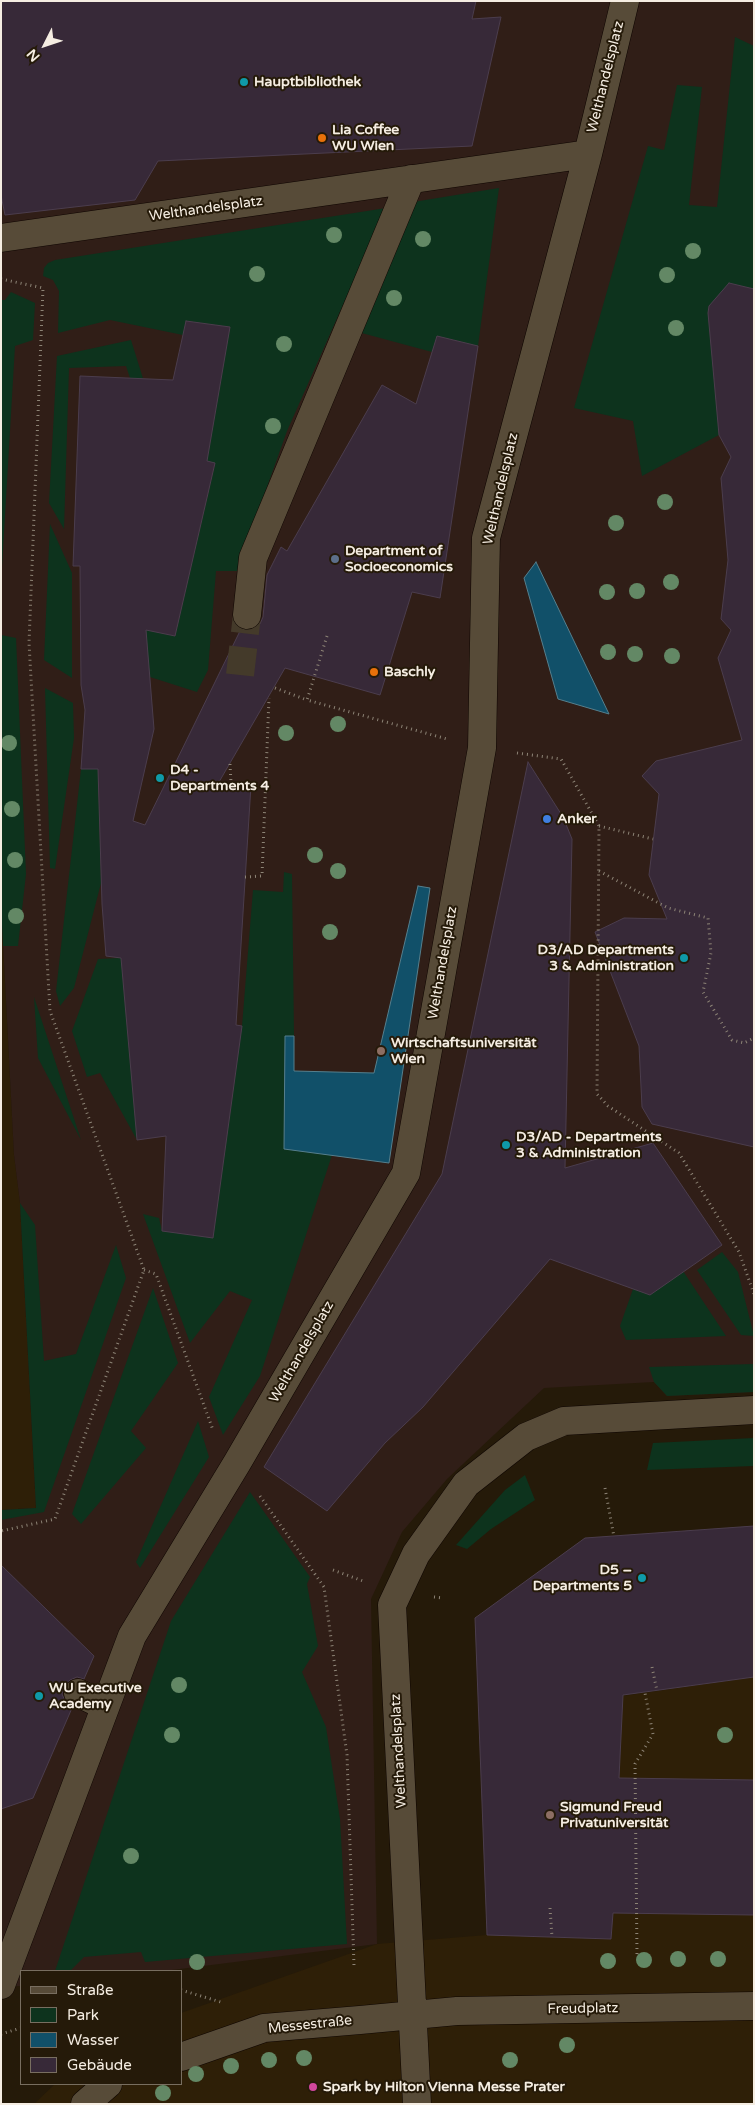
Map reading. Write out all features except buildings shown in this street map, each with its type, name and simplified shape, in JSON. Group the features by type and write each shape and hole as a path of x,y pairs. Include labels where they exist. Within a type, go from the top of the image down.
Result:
{"street":[{"name":"Welthandelsplatz","path":"1,1985 132,1636 237,1463 406,1173 482,748 486,538 588,154 625,1"},
{"name":"Welthandelsplatz","path":"1,238 588,154"},
{"path":"247,615 253,558 411,179"},
{"name":"Welthandelsplatz","path":"417,2104 392,1605 416,1554 466,1484 526,1437 564,1421 754,1410"},
{"path":"78,1693 105,1706"},
{"name":"Freudplatz","path":"413,2016 457,2011 754,2006"},
{"name":"Messestraße","path":"182,2057 264,2028 413,2016"},
{"path":"85,2104 107,2085"}],"path":[{"path":"1,279 43,288 29,643 50,1011 144,1270 55,1519 1,1531"},
{"path":"307,700 327,636"},
{"path":"274,688 307,700 482,748 561,759 598,826 597,1094 608,1106 679,1152 739,1252 754,1294"},
{"path":"246,877 262,876 269,698"},
{"path":"230,764 231,783"},
{"path":"598,826 653,838"},
{"path":"598,871 668,908 708,918 710,953 703,992 732,1040 744,1043 754,1038"},
{"path":"144,1270 156,1274 217,1441 237,1463 324,1588 347,1755 354,1966"},
{"path":"605,1488 614,1537"},
{"path":"652,1667 657,1691"},
{"path":"636,1954 635,1764 653,1734 645,1693"},
{"path":"550,1908 552,1937"},
{"path":"1,2034 20,2028"}],"shaded area":[{"name":"Wirtschaftsuniversität Wien","path":"1,1 754,1 754,1392 667,1396 654,1382 544,1388 447,1479 402,1532 371,1599 377,1944 172,1970 20,1970 20,1986 1,1986 1,1510 36,1508 20,1203 14,1155 1,904"},
{"path":"1,904 14,1155 20,1203 36,1508 1,1510"},
{"path":"754,1677 754,2104 34,2104 54,2085 182,2085 182,2013 377,1944 487,1935 611,1939 623,1696"}],"green space":[{"path":"735,37 754,46 754,289 732,284 709,306 708,313 719,435 642,476 633,421 574,408 648,146 664,150 677,85 702,87 689,205 717,207"},
{"path":"499,188 478,346 437,336 432,352 358,332 413,202"},
{"path":"386,208 287,431 237,571 216,571 208,670 197,692 150,677 138,628 175,636 215,464 207,461 230,327 186,321 183,335 110,320 58,333 59,291 53,280 43,276 44,268 48,263 55,260"},
{"path":"11,292 35,303 33,340 15,346 1,584 1,300 5,300"},
{"path":"131,340 146,388 133,387 126,366 69,368 64,529 49,503 57,356"},
{"path":"50,524 72,573 72,678 44,660"},
{"path":"1,635 16,638 26,874 18,946 3,946 1,904"},
{"path":"45,688 73,703 74,738 55,869 50,868"},
{"path":"81,769 98,769 101,883 74,988 60,1006 56,991"},
{"path":"284,872 292,874 294,1036 285,1036 284,1149 332,1155 260,1376 223,1435 209,1397 252,1300 230,1291 190,1343 143,1214 159,1218 162,1231 213,1237 242,1026 253,890 283,892"},
{"path":"121,958 137,1140 100,1073 87,1077 72,1031 98,959"},
{"path":"34,997 81,1140 38,1058"},
{"path":"20,1203 35,1225 44,1361 76,1354 116,1245 126,1278 44,1512 1,1520 1,1510 36,1508"},
{"path":"722,1252 738,1272 754,1336 741,1335 697,1270"},
{"path":"683,1271 726,1336 626,1340 620,1326 633,1289 652,1293"},
{"path":"153,1288 178,1363 131,1431 146,1448 81,1524 72,1514"},
{"path":"754,1364 754,1392 667,1396 654,1382 649,1367"},
{"path":"198,1421 209,1457 140,1568 136,1562"},
{"path":"754,1438 754,1466 647,1470 653,1443"},
{"path":"525,1475 535,1500 491,1529 467,1549 456,1545 505,1490"},
{"path":"250,1492 310,1577 307,1584 318,1646 302,1672 326,1727 340,1819 347,1944 145,1962 141,1952 84,1957 71,1970 55,1970 171,1621"}],"water":[{"path":"536,562 609,714 558,699 524,578"},
{"path":"418,886 430,888 389,1163 284,1149 285,1036 294,1036 294,1071 374,1073"}],"tunnel":[{"path":"240,675 247,615"}],"place":[{"name":"Hauptbibliothek","path":"244,82"},
{"name":"Lia Coffee WU Wien","path":"322,138"},
{"name":"Department of Socioeconomics","path":"335,559"},
{"name":"Baschly","path":"374,672"},
{"name":"D4 - Departments 4","path":"160,778"},
{"name":"Anker","path":"547,819"},
{"name":"D3/AD Departments 3 & Administration","path":"684,958"},
{"name":"Wirtschaftsuniversität Wien","path":"381,1051"},
{"name":"D3/AD - Departments 3 & Administration","path":"506,1145"},
{"name":"D5 – Departments 5","path":"642,1578"},
{"name":"WU Executive Academy","path":"39,1696"},
{"name":"Sigmund Freud Privatuniversität","path":"550,1815"},
{"name":"Spark by Hilton Vienna Messe Prater","path":"313,2087"}]}
